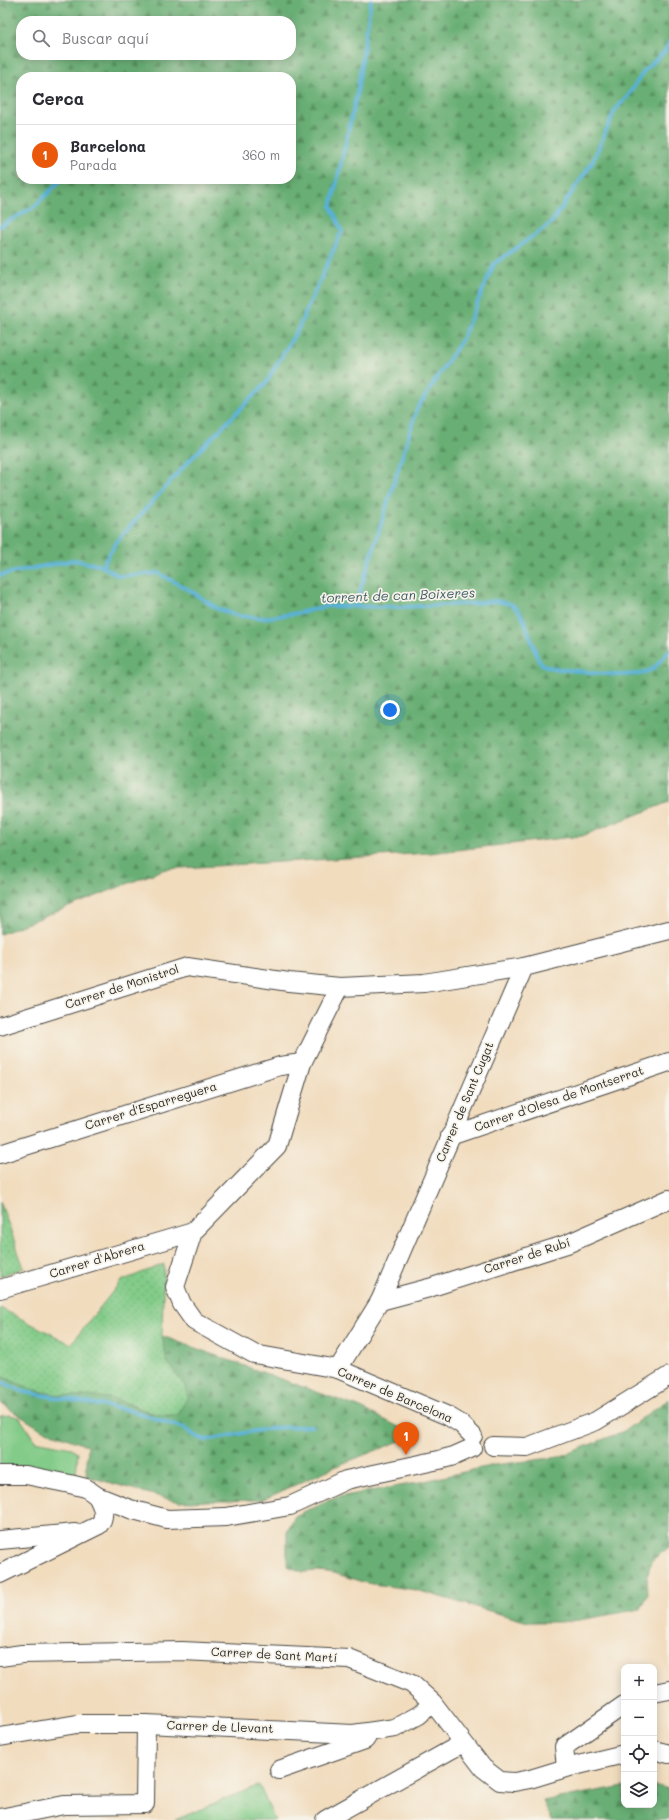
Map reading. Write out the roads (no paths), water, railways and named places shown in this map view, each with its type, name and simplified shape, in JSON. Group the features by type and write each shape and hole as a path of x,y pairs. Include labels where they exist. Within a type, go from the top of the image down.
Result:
{"street":[{"path":"524,967 669,930"},
{"name":"Carrer de Monistrol","path":"0,1026 187,966 289,982 340,987 424,983 524,967"},
{"name":"Carrer de Sant Cugat","path":"338,1369 380,1301 524,967"},
{"path":"193,1232 277,1146 302,1063 340,987"},
{"name":"Carrer d'Olesa de Montserrat","path":"450,1136 669,1062"},
{"name":"Carrer d'Esparreguera","path":"0,1154 280,1066 302,1063"},
{"name":"Carrer de Rubí","path":"380,1301 429,1288 566,1244 669,1199"},
{"name":"Carrer de Barcelona","path":"193,1232 174,1287 182,1304 194,1321 254,1354 338,1369 448,1416 461,1424 473,1442"},
{"name":"Carrer d'Abrera","path":"0,1289 193,1232"},
{"path":"0,1475 26,1475 86,1488 97,1496 130,1509 167,1519 226,1517 290,1506 346,1480 446,1458 473,1442 481,1432 487,1433 492,1437 493,1446 527,1447 596,1421 669,1376"},
{"path":"97,1496 103,1508 103,1520"},
{"path":"0,1574 87,1532 99,1525 103,1520 130,1509"},
{"path":"0,1540 87,1532"},
{"name":"Carrer de Sant Martí","path":"0,1657 22,1654 182,1651 350,1659 412,1684 433,1703 483,1768 500,1780 514,1782 566,1768"},
{"path":"657,1692 669,1690"},
{"name":"Carrer de Llevant","path":"0,1737 76,1724 146,1724 352,1734 396,1728 419,1715 433,1703"},
{"path":"621,1707 564,1747 566,1768 621,1755"},
{"path":"0,1818 64,1805 144,1804 146,1724"},
{"path":"279,1770 365,1740 368,1732"},
{"path":"325,1820 463,1743"},
{"path":"657,1751 669,1754"}],"waterway":[{"path":"102,566 117,541 187,463 266,383 299,327 342,231 331,207 357,93 371,0"},
{"path":"355,607 417,409 461,341 494,264 551,223 592,163 615,110 628,96 644,71 665,51 669,42"},
{"path":"0,226 34,207 57,184"},
{"name":"torrent de can Boixeres","path":"0,575 74,560 102,566 119,576 158,573 189,590 218,609 238,616 264,618 298,613 328,606 402,607 468,604 495,601 511,604 519,611 524,620 538,659 543,665 552,668 593,673 620,675 640,674 653,669 669,651"},
{"path":"0,1381 24,1392 129,1410 184,1428 197,1437 206,1440 271,1428 312,1426"}],"place":[{"name":"Barcelona","path":"406,1455"}]}
